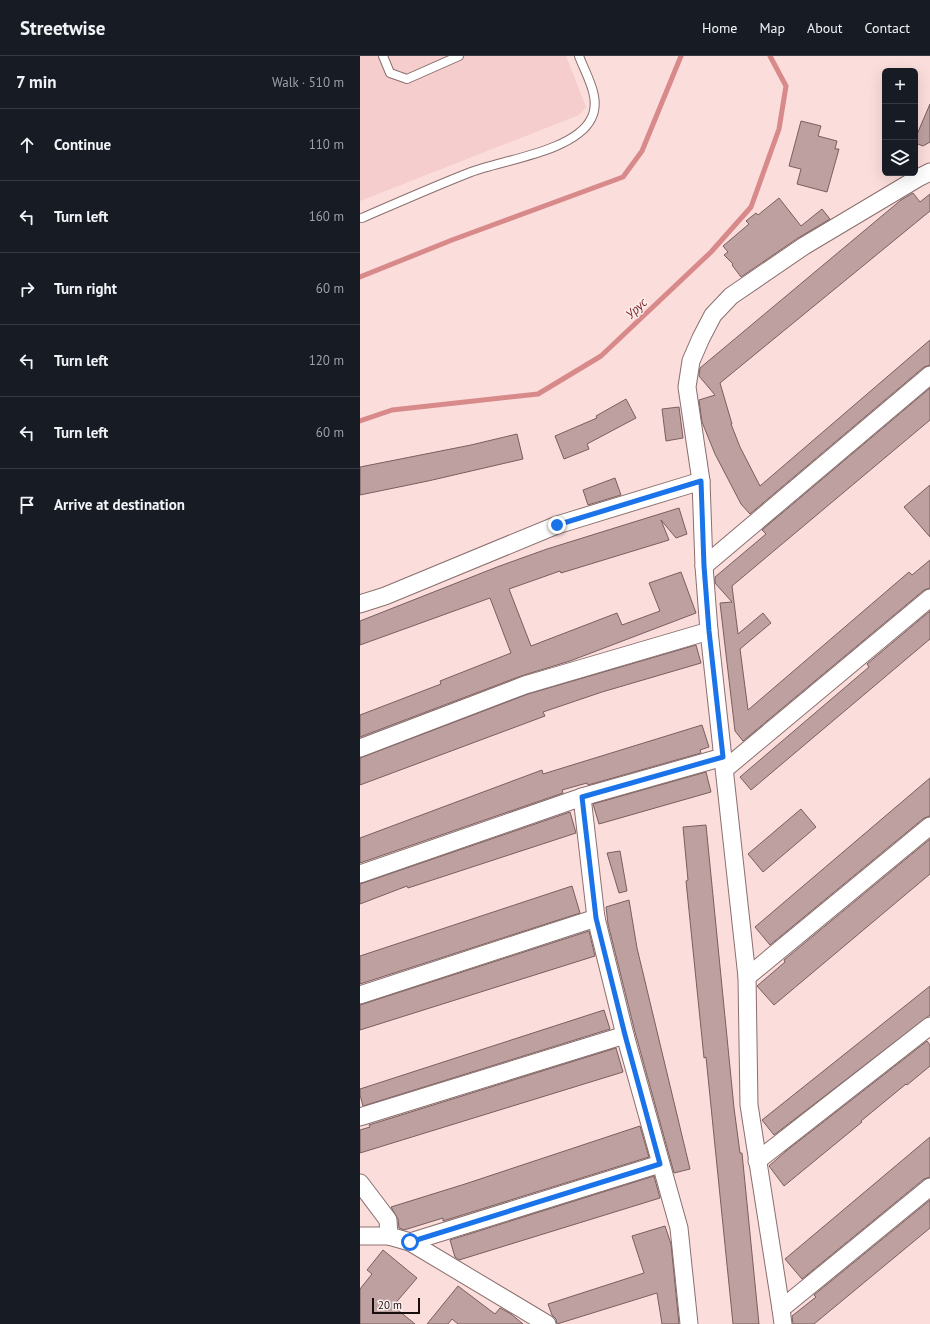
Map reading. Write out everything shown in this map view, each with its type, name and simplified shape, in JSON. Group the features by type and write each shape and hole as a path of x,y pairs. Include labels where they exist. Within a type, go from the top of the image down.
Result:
{"street":[{"path":"782,1316 749,1105 747,977 709,631 704,566 701,481 687,387 691,361 701,338 713,315 731,296 804,246 930,172"},
{"path":"704,566 930,375"},
{"path":"360,604 385,596 557,525 701,481"},
{"path":"360,874 582,797 724,763 930,598"},
{"path":"360,748 525,685 709,631"},
{"path":"582,797 596,918 625,1035 679,1228 689,1324"},
{"path":"747,977 930,826"},
{"path":"360,995 596,918"},
{"path":"757,1161 930,1026"},
{"path":"360,1117 625,1035"},
{"path":"410,1242 660,1164"},
{"path":"360,1183 388,1220 389,1236"},
{"path":"782,1316 930,1187"},
{"path":"360,1236 389,1236 410,1242 547,1324"}],"lane":[{"path":"383,56 390,73 407,79 459,56"},
{"path":"362,218 473,171 546,149 574,136 588,124 596,104 579,56"}],"shaded area":[{"path":"360,56 566,56 586,107 579,115 360,201"}],"building":[{"path":"930,104 930,142 923,146 918,144 918,132"},
{"path":"801,121 821,126 818,136 837,141 835,149 839,149 827,192 797,184 801,169 789,166"},
{"path":"913,193 920,202 930,194 930,211 720,383 731,424 740,447 760,486 930,340 930,365 924,367 750,514 741,504 715,454 702,422 699,400 715,395 699,376 700,368 901,200"},
{"path":"779,198 801,226 822,209 830,219 798,238 741,277 732,265 733,264 724,255 728,252 723,246 749,224 746,221 756,213 758,215"},
{"path":"930,388 930,420 732,586 738,634 763,613 771,623 740,649 748,710 909,572 912,575 930,560 930,588 924,590 743,741 735,731 720,603 732,602 715,583 715,577 766,534 762,530"},
{"path":"626,399 636,418 587,444 589,449 564,459 555,436 597,418 596,416"},
{"path":"679,407 683,438 666,441 662,409"},
{"path":"517,434 523,459 360,495 360,467 471,445"},
{"path":"615,478 621,495 588,505 583,490"},
{"path":"930,485 930,537 904,507"},
{"path":"679,508 687,534 676,538 661,520 669,540 561,573 560,571 509,589 531,646 617,613 622,625 660,611 649,583 681,572 696,613 570,661 521,676 360,737 360,715 441,684 440,681 511,653 490,598 360,645 360,621 547,549"},
{"path":"930,611 930,639 751,790 740,777 869,667 867,664"},
{"path":"696,645 701,663 602,692 543,712 545,716 360,785 360,758 528,694"},
{"path":"702,725 709,747 700,750 701,753 588,785 587,783 562,790 563,793 360,863 360,838 542,770 543,774"},
{"path":"706,772 711,792 599,824 593,804"},
{"path":"930,778 930,816 924,818 770,945 755,927"},
{"path":"801,809 816,827 763,872 748,854"},
{"path":"570,812 576,833 408,888 407,886 360,904 360,884"},
{"path":"706,825 734,1108 740,1153 742,1153 759,1324 733,1324 706,1057 704,1058 686,881 688,880 683,827"},
{"path":"930,839 930,874 774,1005 757,986 785,962 784,960"},
{"path":"620,851 627,891 619,893 607,853"},
{"path":"572,886 580,913 360,984 360,956"},
{"path":"629,900 637,948 690,1169 674,1173 635,1032 608,924 606,907"},
{"path":"589,931 595,956 360,1030 360,1005"},
{"path":"930,986 930,1015 774,1135 762,1120"},
{"path":"604,1010 610,1029 363,1106 360,1089"},
{"path":"927,1041 930,1045 930,1066 907,1085 906,1084 784,1186 769,1166 786,1151"},
{"path":"616,1048 623,1072 360,1153 360,1130 370,1127 369,1125"},
{"path":"640,1126 649,1157 443,1221 443,1218 404,1230 399,1228 398,1219 391,1207 465,1184"},
{"path":"930,1137 930,1177 924,1179 802,1279 785,1259"},
{"path":"654,1176 660,1198 459,1260 455,1257 450,1240"},
{"path":"930,1200 930,1228 814,1324 793,1324 792,1316 816,1297 814,1295"},
{"path":"665,1226 671,1244 679,1324 662,1324 657,1293 557,1324 548,1304 644,1273 632,1236"},
{"path":"383,1250 417,1278 393,1306 415,1324 360,1324 360,1289 372,1274 367,1270"},
{"path":"458,1286 495,1314 500,1308 511,1314 523,1324 458,1324 452,1319 448,1324 427,1324"}],"waterway":[{"path":"360,277 452,240 623,177 642,151 681,56"},
{"name":"Урус","path":"360,421 392,410 538,394 601,356 711,252 751,207 779,129 786,86 770,56"}],"route":[{"path":"410,1242 660,1164 625,1035 596,918 582,797 723,757 709,631 704,566 701,481 557,525"}]}
